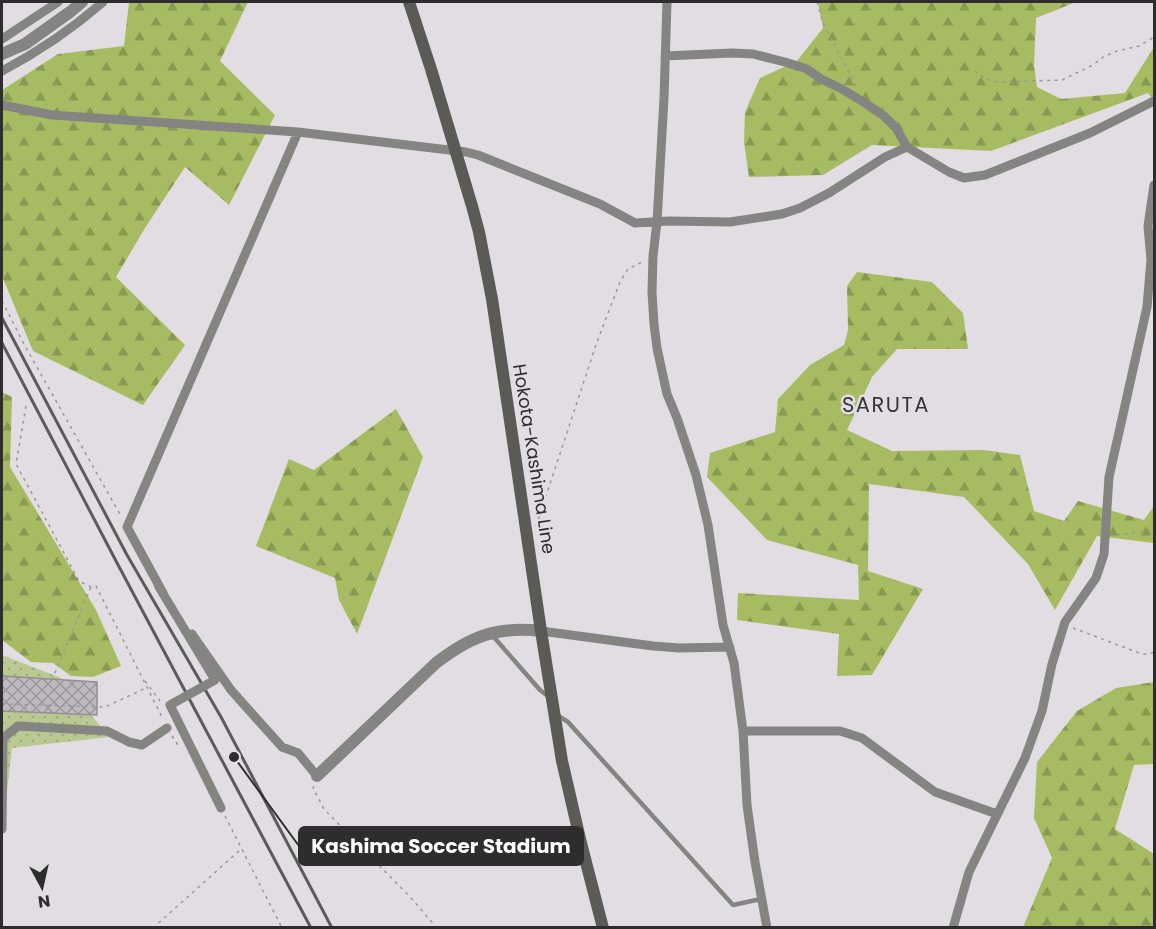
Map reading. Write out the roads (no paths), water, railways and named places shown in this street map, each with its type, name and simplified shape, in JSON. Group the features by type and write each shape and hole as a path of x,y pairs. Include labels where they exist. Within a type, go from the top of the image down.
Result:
{"main road":[{"name":"Hokota-Kashima Line","path":"409,2 456,150 478,232 492,299 562,761 603,927"}],"street":[{"path":"2,39 58,2"},
{"path":"2,54 25,44 82,2"},
{"path":"2,71 76,24 104,2"},
{"path":"667,2 664,98 652,292 657,348 667,394 696,474 708,525 723,625 734,663 743,731 747,805 767,927"},
{"path":"665,56 753,54 807,69 866,103 884,117 896,128 907,147 949,172 964,178 984,175 1090,133 1155,101"},
{"path":"2,105 51,115 298,132 456,150 478,155 557,186 600,204 635,223 669,220 730,222 782,214 830,193 885,157 907,147"},
{"path":"221,808 170,705 215,680 159,587 127,527 298,132"},
{"path":"953,927 969,872 1024,758 1042,711 1052,664 1065,622 1096,578 1104,554 1109,477 1147,307 1151,260 1148,226 1155,185"},
{"path":"159,587 231,690 282,747 298,753 318,776 436,663 451,651 490,633 512,629 653,646 730,647"},
{"path":"2,829 3,738 18,726 107,731 129,742 142,745 167,728"},
{"path":"743,731 840,732 862,738 935,792 997,814"}],"lane":[{"path":"490,633 540,690 552,698"},
{"path":"554,713 568,722 733,905 762,898"}],"railway":[{"path":"2,318 127,555 221,717 332,928"},
{"path":"2,343 311,928"}],"place":[{"name":"Kashima Soccer Stadium","path":"234,757"}],"district":[{"name":"SARUTA","path":"886,405"}]}
